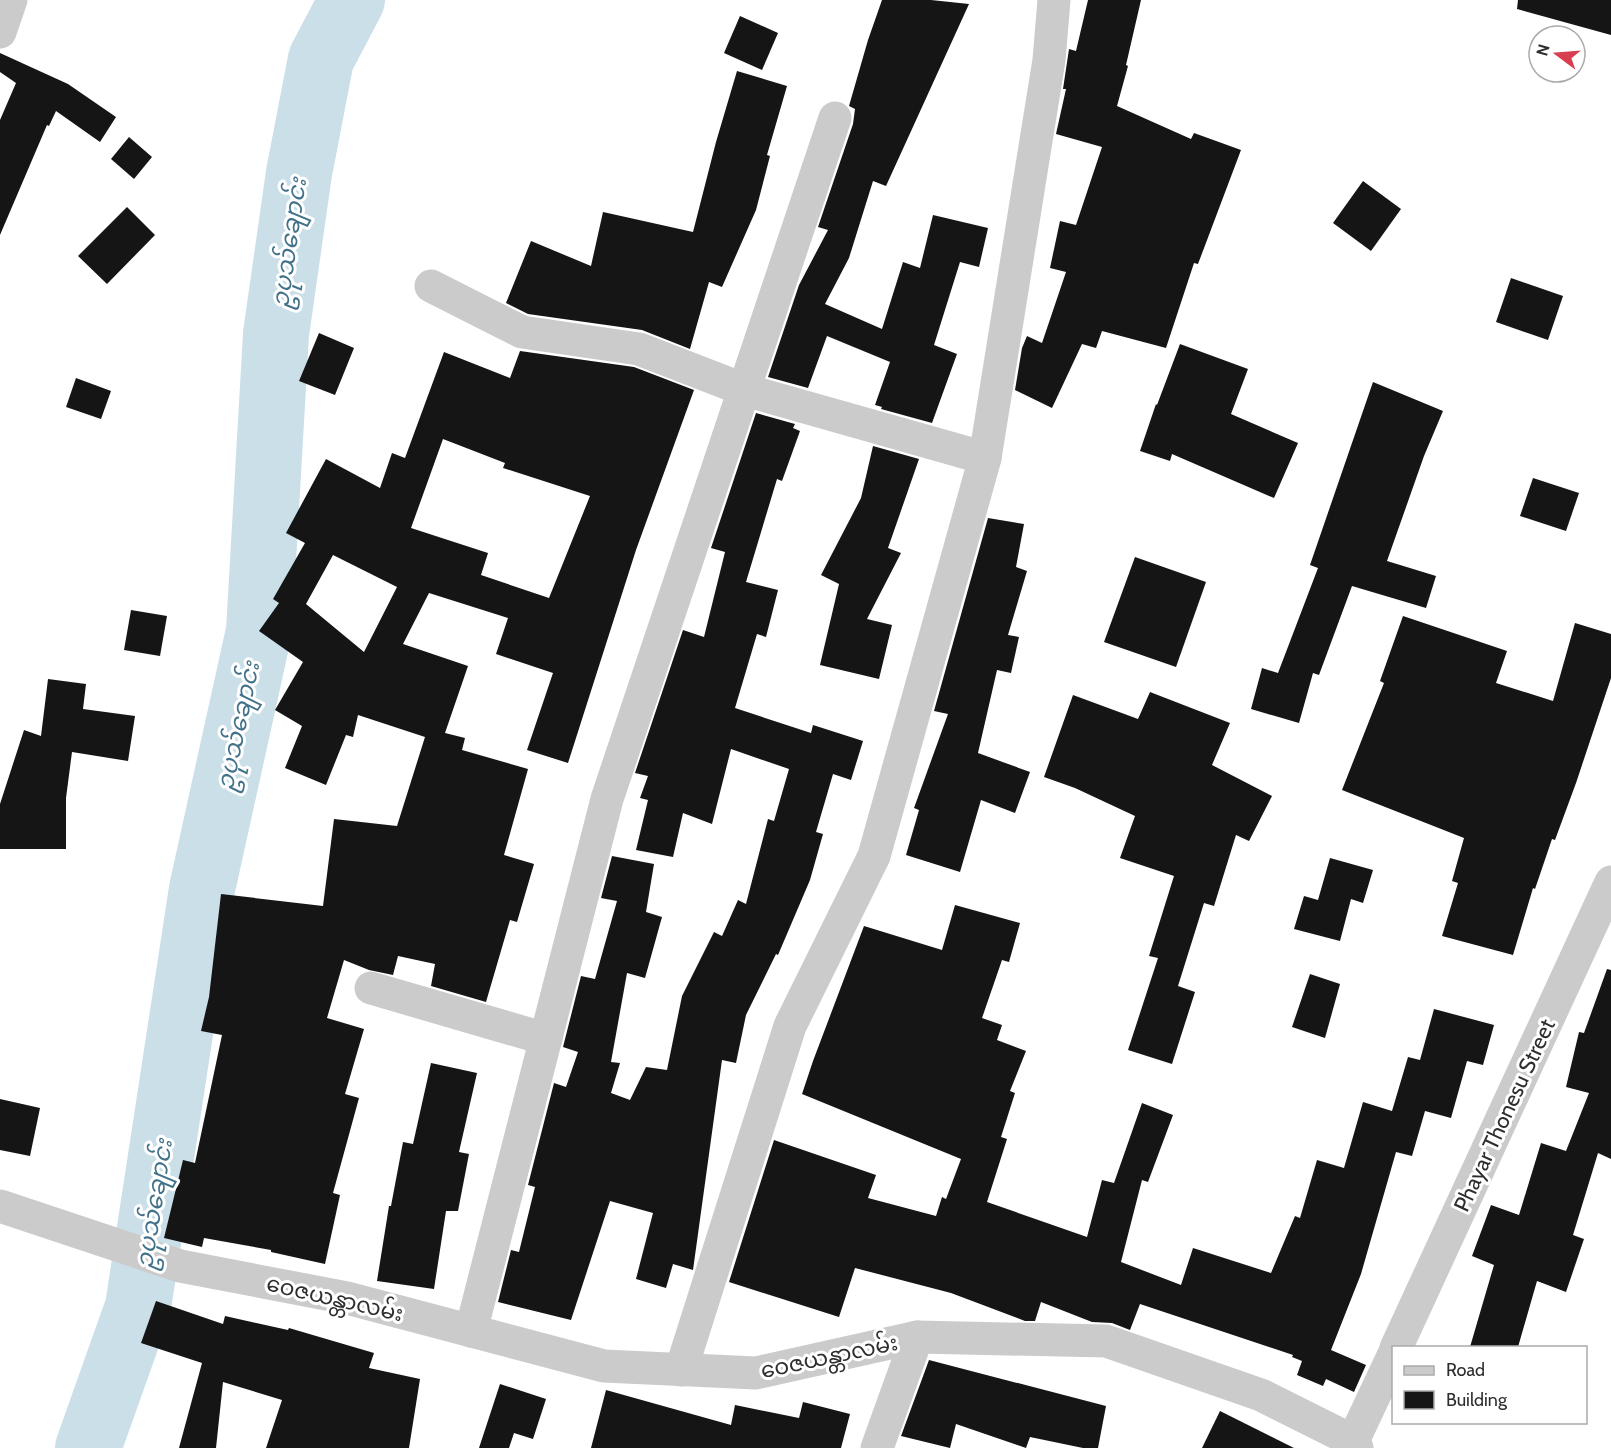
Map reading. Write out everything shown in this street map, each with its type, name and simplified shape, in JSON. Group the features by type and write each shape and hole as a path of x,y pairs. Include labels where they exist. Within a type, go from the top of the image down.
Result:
{"street":[{"path":"0,32 11,0"},
{"path":"681,1370 790,1026 874,856 985,458 1050,60 1054,0"},
{"path":"471,1331 607,799 835,118"},
{"path":"431,286 522,332 639,349 745,390 985,458"},
{"name":"Phayar Thonesu Street","path":"1396,1346 1611,882"},
{"path":"371,988 546,1039"},
{"name":"ဝေဇယန္တာလမ်း","path":"0,1206 180,1266 347,1298 604,1366 756,1373 917,1337 1106,1341 1261,1395 1355,1444"},
{"path":"877,1448 917,1337"},
{"path":"1355,1444 1392,1359"}],"building":[{"path":"882,0 931,0 969,4 886,186 873,181 849,258 825,304 882,329 903,262 920,268 933,215 988,228 979,267 960,262 934,345 957,354 932,423 881,409 882,407 875,405 890,362 827,336 808,388 768,377 799,285 828,230 818,227 853,124 855,109 849,106"},
{"path":"1088,0 1141,0 1126,65 1128,66 1117,106 1191,139 1194,133 1241,150 1198,264 1194,263 1166,348 1102,331 1096,348 1082,344 1052,408 1015,390 1022,348 1027,336 1042,343 1066,272 1050,268 1060,221 1076,225 1102,147 1056,134 1066,89 1063,89 1069,49 1076,51"},
{"path":"1518,0 1611,0 1611,35 1587,28 1587,24 1571,24 1517,9"},
{"path":"740,16 778,33 762,70 724,53"},
{"path":"0,53 68,84 116,117 100,142 56,111 49,126 47,125 0,235 0,120 16,83 0,72"},
{"path":"737,71 787,86 767,155 770,156 756,210 722,287 709,282 690,349 642,330 528,314 506,303 531,241 591,266 603,212 693,232"},
{"path":"129,137 152,157 134,179 111,159"},
{"path":"1363,181 1401,209 1371,251 1333,223"},
{"path":"127,207 155,235 107,284 78,256"},
{"path":"1511,278 1563,296 1548,340 1496,322"},
{"path":"319,333 354,348 335,395 299,381"},
{"path":"1180,344 1248,369 1231,414 1298,443 1274,498 1172,454 1170,461 1140,451"},
{"path":"520,351 634,367 694,390 636,550 568,763 527,750 553,673 496,654 508,618 429,593 403,644 468,666 445,733 465,738 462,750 528,769 504,855 534,864 517,922 510,920 486,1002 431,986 435,964 398,956 393,975 369,970 344,960 327,1018 364,1029 345,1094 359,1098 333,1193 340,1195 325,1264 271,1252 271,1250 204,1238 202,1247 164,1238 183,1160 195,1163 222,1035 201,1031 209,997 221,894 323,906 334,819 397,826 425,737 358,715 353,737 346,735 326,785 285,768 302,726 275,710 303,662 259,631 279,603 273,599 305,543 286,533 326,459 380,488 392,453 405,458 444,352 510,378","holes":["443,439 505,463 503,468 590,496 549,598 481,575 488,553 411,528","333,555 397,587 364,652 306,604"]},
{"path":"76,378 111,391 101,419 66,407"},
{"path":"1373,382 1443,411 1424,456 1387,561 1436,576 1426,608 1352,586 1319,675 1313,673 1299,723 1251,709 1262,668 1278,673 1318,568 1310,565"},
{"path":"756,413 795,424 793,428 800,431 782,481 777,479 746,582 778,590 766,637 757,634 735,708 811,733 813,725 863,741 851,780 833,774 816,832 823,834 810,880 778,955 776,954 746,1015 736,1063 722,1060 693,1270 673,1264 666,1288 636,1279 653,1213 610,1201 571,1320 498,1302 511,1250 519,1252 535,1187 528,1185 554,1083 566,1087 578,1052 563,1047 581,976 595,979 617,901 601,898 612,856 654,864 646,912 662,917 645,978 627,973 611,1062 620,1063 611,1093 630,1100 646,1067 667,1070 682,996 714,932 722,936 738,900 746,904 768,819 774,821 789,769 731,749 712,824 683,813 673,857 636,850 648,800 640,798 648,776 635,773 683,630 704,637 725,552 711,548"},
{"path":"873,446 919,459 888,548 901,553 867,619 892,625 879,679 820,665 839,584 821,575 861,498"},
{"path":"1533,478 1579,493 1566,531 1520,516"},
{"path":"988,518 1024,524 1016,567 1027,571 1008,635 1019,637 1011,673 997,670 978,753 1030,772 1015,813 981,800 960,872 906,855 919,810 914,808 948,714 934,711"},
{"path":"1135,557 1206,582 1176,667 1104,642"},
{"path":"131,610 167,616 160,656 124,650"},
{"path":"1403,616 1507,651 1496,683 1553,701 1575,623 1611,634 1611,678 1555,840 1552,839 1535,889 1533,888 1513,955 1442,936 1458,883 1452,881 1464,838 1342,790 1384,683 1380,681"},
{"path":"48,679 86,684 83,709 135,716 128,761 72,752 66,798 66,849 0,849 0,804 24,730 41,736"},
{"path":"1150,692 1230,723 1212,765 1272,796 1249,841 1236,835 1214,906 1204,903 1178,986 1195,992 1172,1064 1128,1050 1158,958 1149,956 1174,876 1120,858 1135,816 1075,788 1044,777 1073,695 1138,719"},
{"path":"1330,858 1373,870 1363,903 1351,899 1340,941 1294,929 1304,896 1318,900"},
{"path":"955,905 1020,923 1009,962 1002,960 982,1018 1002,1025 997,1040 1026,1051 1010,1091 1015,1093 1001,1137 1007,1139 987,1202 1087,1237 1102,1180 1114,1183 1142,1103 1173,1115 1148,1182 1142,1180 1121,1262 1181,1285 1193,1248 1271,1273 1295,1216 1300,1218 1317,1160 1344,1168 1363,1102 1392,1111 1408,1057 1420,1060 1434,1009 1494,1025 1483,1065 1467,1061 1451,1118 1425,1111 1412,1156 1396,1152 1361,1274 1331,1350 1366,1365 1354,1392 1326,1379 1323,1386 1297,1375 1302,1361 1292,1357 1293,1355 1140,1304 1130,1330 1112,1323 1092,1322 1041,1302 1035,1321 1025,1321 951,1293 855,1268 839,1317 729,1282 774,1140 876,1175 868,1198 936,1216 942,1197 946,1199 961,1159 802,1094 864,926 942,950"},
{"path":"1607,969 1611,970 1611,1159 1598,1153 1573,1235 1584,1239 1566,1292 1537,1281 1518,1346 1470,1346 1494,1265 1472,1256 1491,1205 1519,1215 1541,1143 1566,1151 1589,1093 1566,1087 1579,1032 1584,1033"},
{"path":"1310,974 1340,984 1325,1038 1292,1027"},
{"path":"431,1063 477,1073 459,1152 469,1154 458,1211 446,1211 434,1289 377,1281 389,1206 391,1206 403,1142 413,1144"},
{"path":"0,1099 40,1108 30,1156 0,1150"},
{"path":"156,1301 223,1324 225,1316 288,1330 289,1328 374,1353 369,1368 420,1379 409,1448 266,1448 282,1400 223,1382 216,1448 179,1448 202,1363 141,1343"},
{"path":"929,1360 1106,1406 1098,1448 1083,1448 1030,1437 1026,1448 956,1424 950,1448 901,1436"},
{"path":"500,1384 546,1399 533,1439 514,1433 509,1448 479,1448"},
{"path":"606,1390 731,1425 735,1405 799,1418 803,1402 850,1414 841,1448 591,1448"},
{"path":"1220,1411 1294,1448 1202,1448"}],"waterway":[{"name":"ဥပုသ်ချောင်း","path":"88,1448 138,1307 202,889 259,631 276,334 299,173 321,59 352,0"}]}
